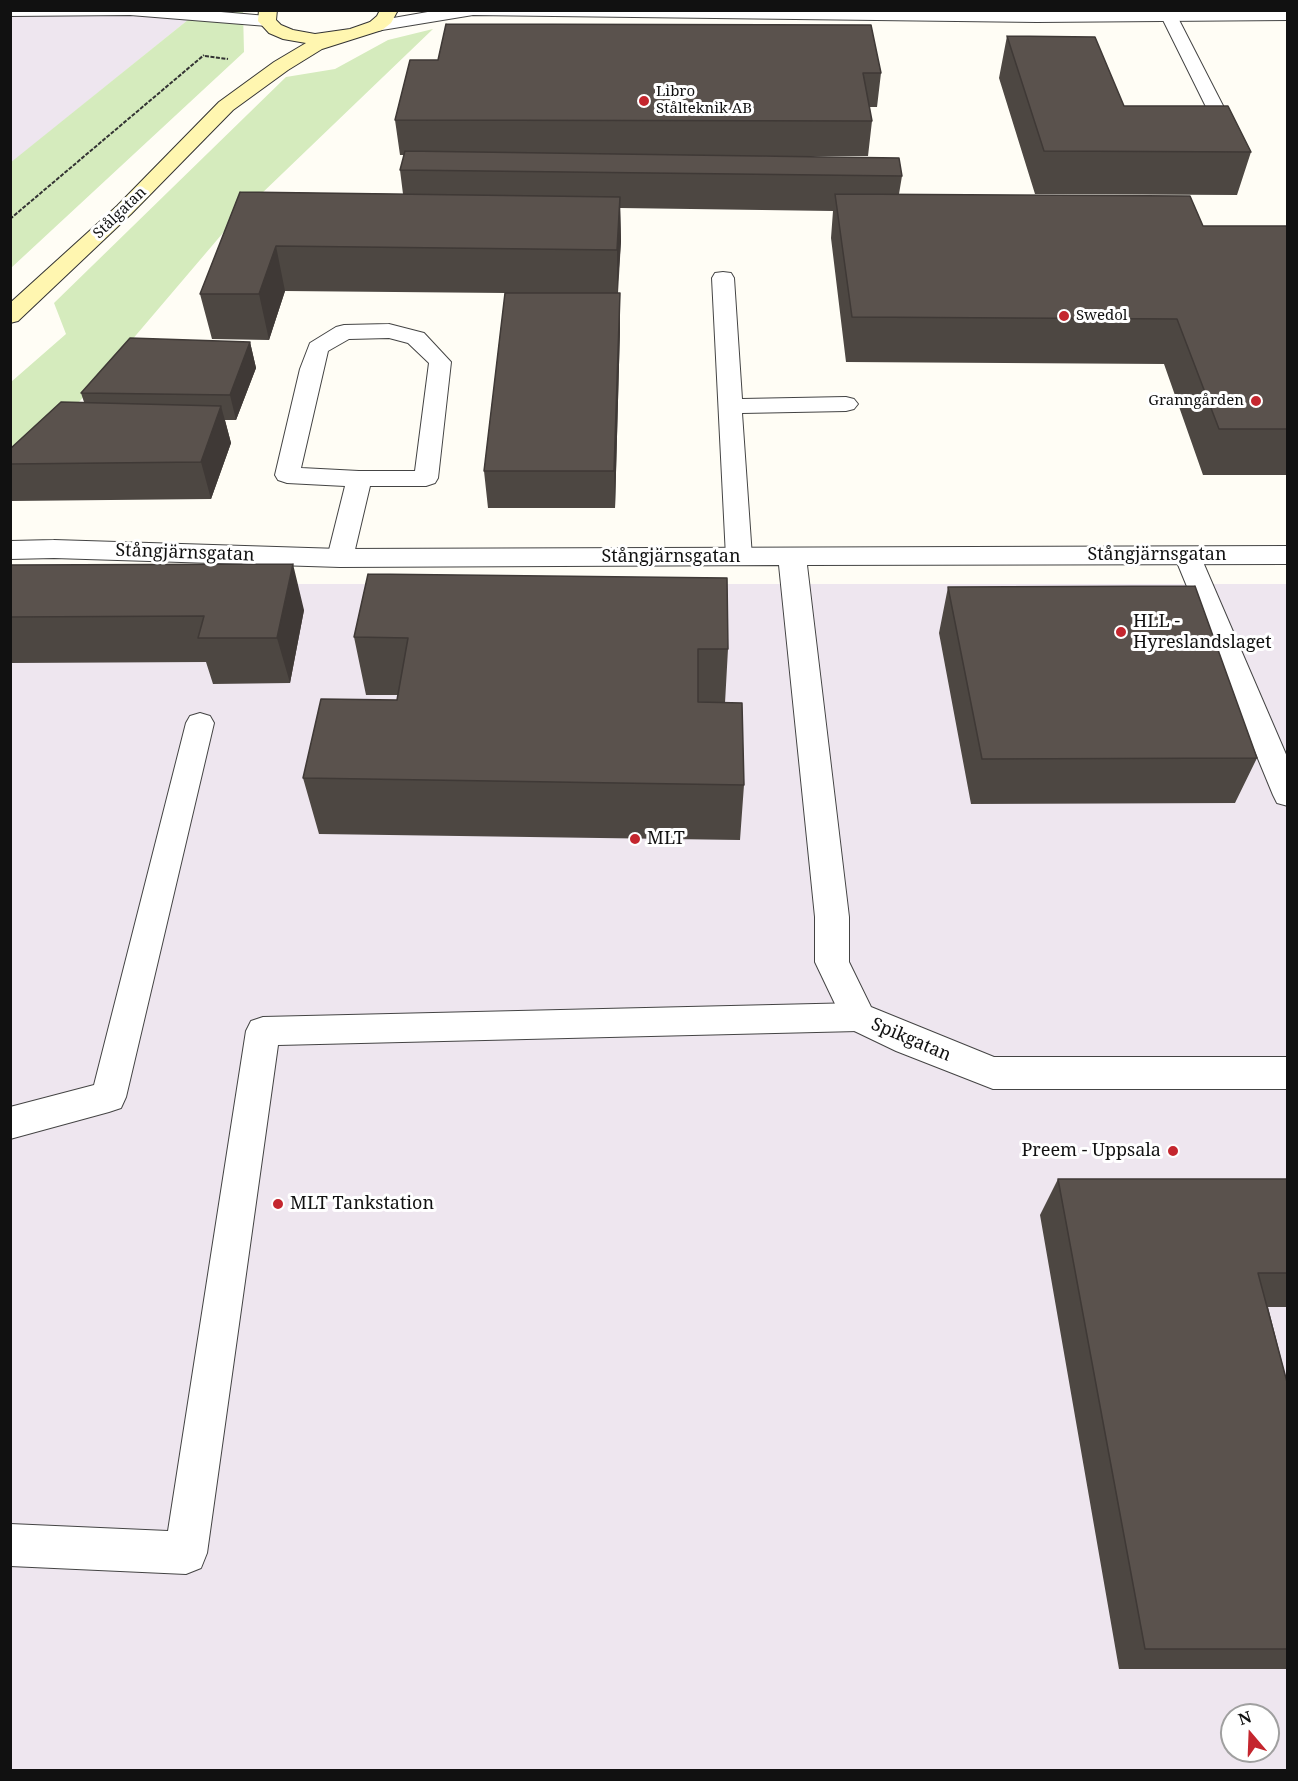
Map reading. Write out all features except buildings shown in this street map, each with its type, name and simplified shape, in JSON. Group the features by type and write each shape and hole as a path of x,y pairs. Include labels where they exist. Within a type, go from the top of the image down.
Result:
{"main road":[{"path":"265,46 270,20 289,35 315,39 335,38 376,26 385,19 389,10"},
{"name":"Stålgatan","path":"10,316 124,210 226,106 281,66 316,45 335,38"},
{"name":"Stålgatan","path":"226,106 256,63"}],"street":[{"path":"134,11 149,10"},
{"path":"10,11 134,11 270,20"},
{"path":"376,26 469,11 1036,14 1285,20"},
{"name":"Stångjärnsgatan","path":"10,543 54,549"},
{"name":"Stångjärnsgatan","path":"10,550 54,549 340,558 1287,555"},
{"name":"Spikgatan","path":"792,557 832,916 831,962 858,1017 993,1073 1287,1073"}],"lane":[{"path":"1169,16 1228,133 1196,133"},
{"path":"723,278 740,557"},
{"path":"389,331 416,338 440,362 426,478 359,479 287,475 310,369 318,348 344,332 389,331"},
{"path":"731,406 846,404"},
{"path":"340,558 359,479"},
{"path":"1187,555 1287,795"},
{"path":"10,1123 109,1097 200,723"},
{"path":"10,1545 186,1553 263,1031 858,1017"}],"path":[{"path":"10,219 205,56 200,25 211,15"}],"shaded area":[{"path":"11,11 199,11 11,163"},
{"path":"10,584 1287,584 1287,1770 11,1770"}],"green space":[{"path":"199,11 243,11 244,52 11,268 10,163"},
{"path":"433,29 234,220 11,482 11,382 66,334 54,303 286,77 335,69 388,40"}],"place":[{"name":"Libro Stålteknik AB","path":"644,101"},
{"name":"Swedol","path":"1064,316"},
{"name":"Granngården","path":"1256,401"},
{"name":"HLL - Hyreslandslaget","path":"1121,632"},
{"name":"MLT","path":"635,839"},
{"name":"Preem - Uppsala","path":"1173,1151"},
{"name":"MLT Tankstation","path":"278,1204"}]}
